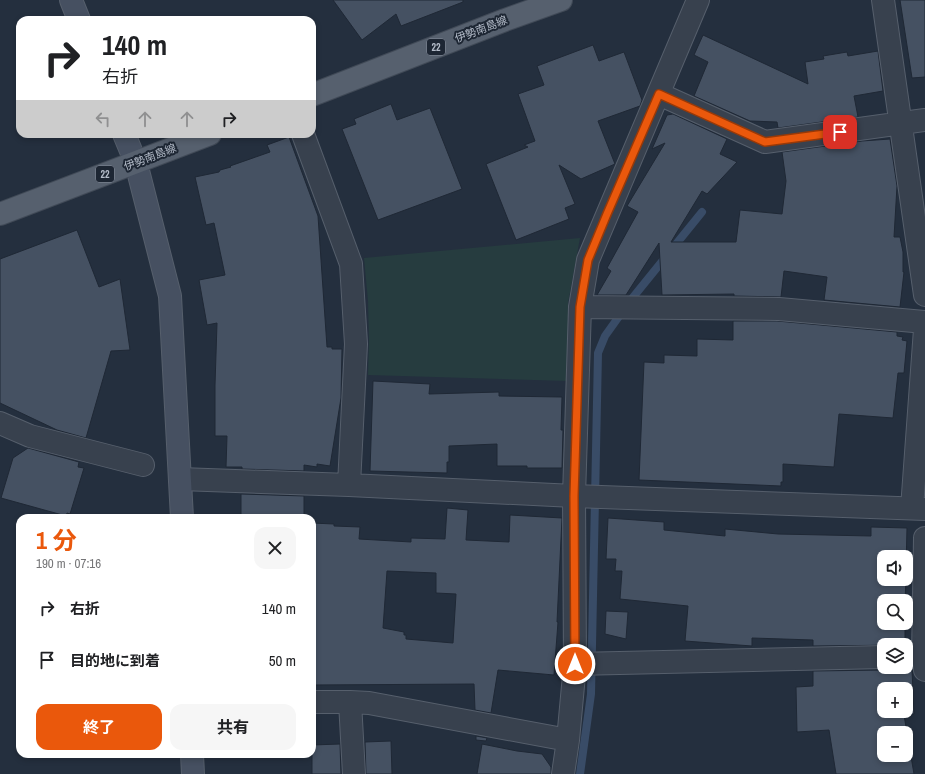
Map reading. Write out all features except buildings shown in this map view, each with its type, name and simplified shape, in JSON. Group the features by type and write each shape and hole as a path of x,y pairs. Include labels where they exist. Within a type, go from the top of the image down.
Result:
{"main road":[{"name":"伊勢南島線","path":"316,93 505,20 561,0"},
{"name":"伊勢南島線","path":"0,214 200,138"}],"street":[{"path":"70,0 76,16"},
{"path":"563,774 578,664 580,307 588,260 698,0"},
{"path":"883,0 925,295"},
{"path":"659,94 765,142 925,120"},
{"path":"126,138 136,163 170,296 182,514"},
{"path":"304,138 351,264 356,344 349,485"},
{"path":"580,307 779,309 925,322"},
{"path":"180,479 349,485 578,496 918,508 925,329"},
{"path":"2,429 143,465"},
{"path":"918,661 925,538"},
{"path":"578,664 877,657"},
{"path":"316,702 350,702 369,704 568,740"},
{"path":"350,702 354,774"},
{"path":"192,758 193,774"}],"green space":[{"path":"580,238 568,303 568,381 368,375 368,301 364,258"}],"waterway":[{"path":"580,774 591,694 598,353 605,336 630,301 702,212"}],"route":[{"path":"575,664 574,496 580,307 588,260 659,94 765,142 840,132"}]}
